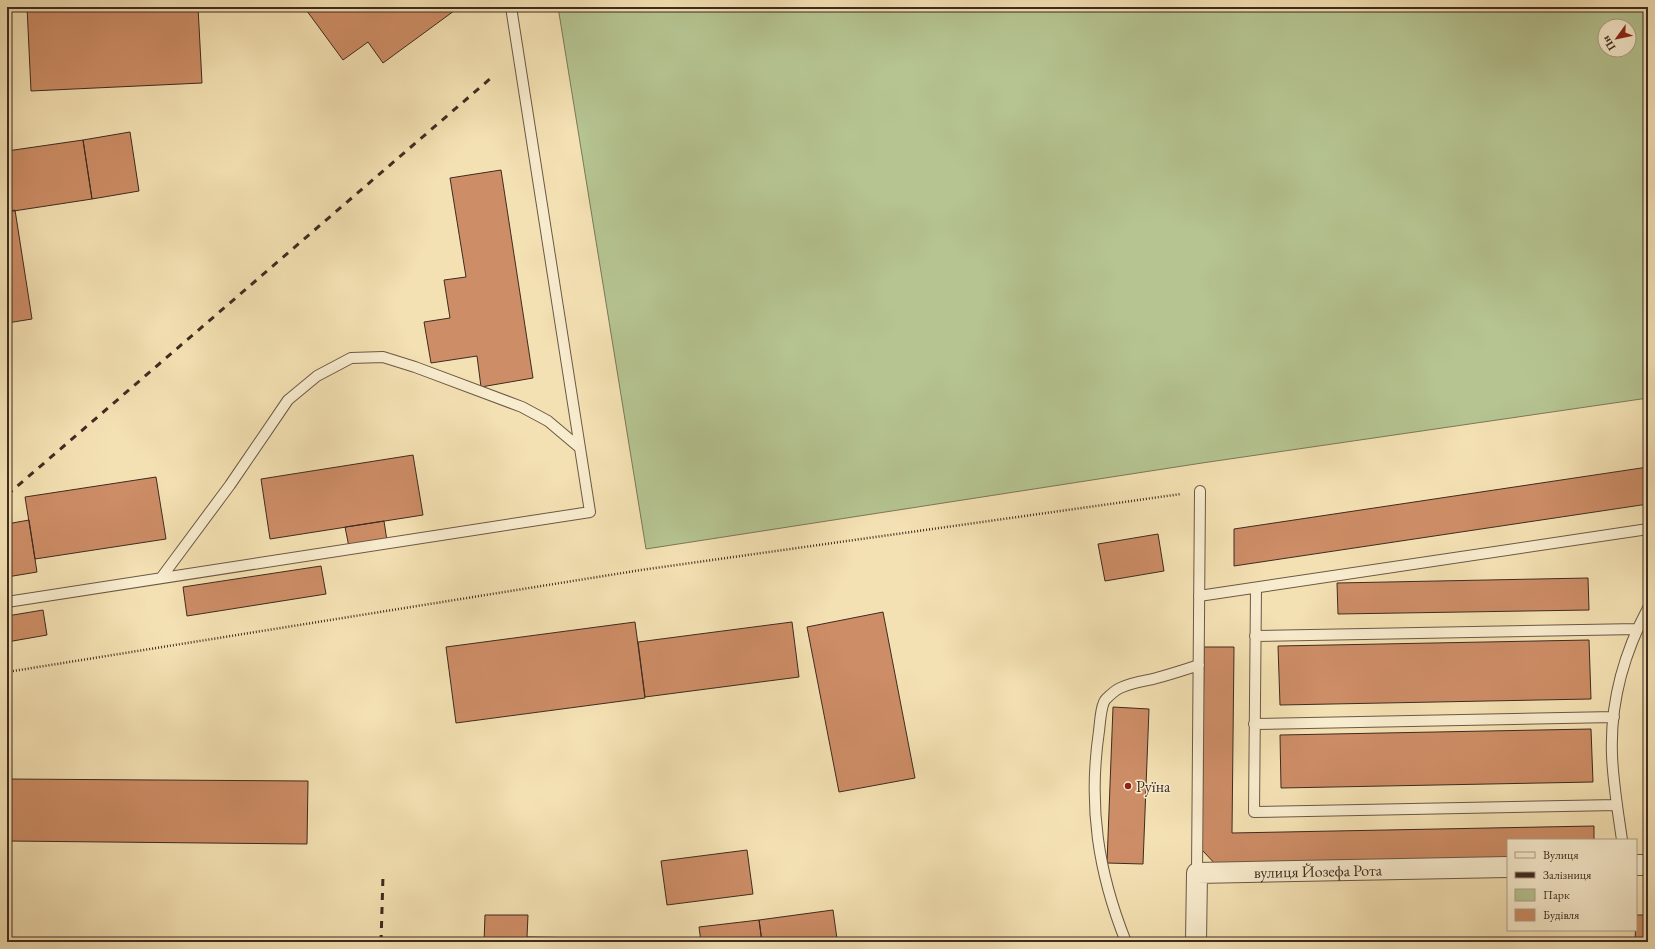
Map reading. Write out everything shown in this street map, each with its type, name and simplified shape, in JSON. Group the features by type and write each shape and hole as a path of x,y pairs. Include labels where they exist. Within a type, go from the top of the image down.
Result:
{"street":[{"path":"1637,865 1648,865"},
{"name":"вулиця Йозефа Рота","path":"1197,873 1507,867"},
{"path":"1196,942 1197,873"}],"lane":[{"path":"7,602 590,512 511,7"},
{"path":"161,578 230,485 288,400 317,376 351,358 383,357 415,367 522,407 548,421 580,448"},
{"path":"1197,873 1200,491"},
{"path":"1199,596 1648,529"},
{"path":"1256,588 1254,812 1618,805"},
{"path":"1622,839 1612,755 1614,704 1627,655 1648,608"},
{"path":"1255,636 1638,629"},
{"path":"1126,942 1117,920 1105,881 1096,830 1096,749 1100,717 1105,700 1120,688 1199,665"},
{"path":"1254,724 1614,717"}],"path":[{"path":"7,672 641,570 1200,491"}],"green space":[{"path":"558,7 1648,7 1648,398 1202,463 646,549"}],"building":[{"path":"27,7 198,7 202,83 31,91"},
{"path":"304,7 458,8 383,63 368,42 343,60"},
{"path":"130,132 139,191 92,199 83,140"},
{"path":"83,140 92,199 7,212 7,151"},
{"path":"501,170 533,378 481,387 477,356 431,363 424,322 450,318 444,280 466,277 450,178"},
{"path":"15,210 32,319 7,323 7,212"},
{"path":"413,455 423,515 270,539 261,479"},
{"path":"1648,467 1648,504 1234,566 1234,529"},
{"path":"156,477 166,539 35,559 25,497"},
{"path":"29,520 37,572 7,577 7,524"},
{"path":"384,521 387,541 349,547 345,527"},
{"path":"1158,534 1164,571 1105,581 1098,544"},
{"path":"321,566 326,594 187,616 183,587"},
{"path":"1588,578 1589,610 1338,614 1337,583"},
{"path":"43,610 47,635 7,642 7,616"},
{"path":"883,612 915,778 839,792 807,627"},
{"path":"635,622 645,698 456,723 446,647"},
{"path":"792,622 799,677 645,697 638,642"},
{"path":"1589,640 1591,699 1280,705 1278,646"},
{"path":"1204,647 1234,647 1232,833 1594,826 1594,839 1507,839 1507,862 1219,868 1202,850"},
{"name":"Руїна","path":"1113,707 1149,709 1143,864 1107,863"},
{"path":"1591,729 1593,782 1281,788 1280,735"},
{"path":"7,779 308,781 307,844 7,841"},
{"path":"747,850 753,894 667,905 661,861"},
{"path":"833,910 837,939 848,938 848,942 762,942 759,920"},
{"path":"485,915 528,915 527,937 598,938 598,942 484,942"},
{"path":"1637,915 1648,915 1648,942 1635,942"},
{"path":"759,920 762,942 701,942 699,927"}],"railway":[{"path":"7,495 491,78"},
{"path":"381,942 383,876"}],"place":[{"name":"Руїна","path":"1128,786"}]}
